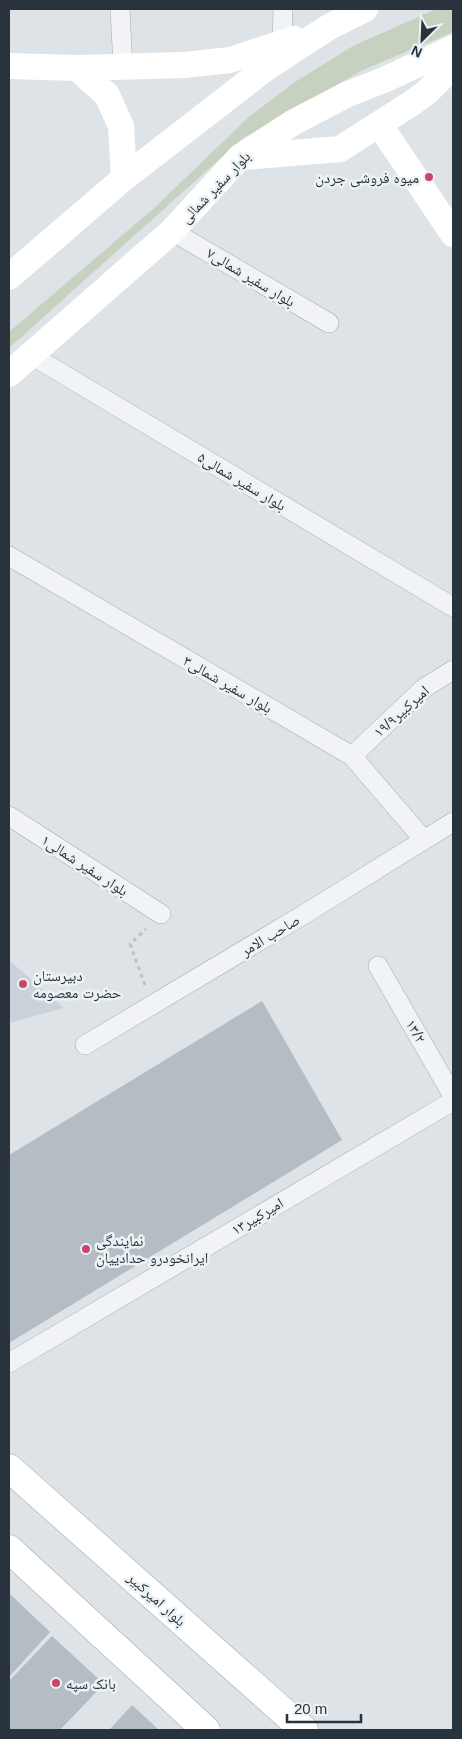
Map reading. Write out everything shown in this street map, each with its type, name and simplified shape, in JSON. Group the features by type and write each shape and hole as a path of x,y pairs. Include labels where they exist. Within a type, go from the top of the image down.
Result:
{"main road":[{"path":"9,277 124,178 266,68 329,27 365,9"},
{"path":"9,66 123,67 184,65 230,60 329,27"},
{"name":"بلوار سفیر شمالی","path":"9,374 172,231 240,157 294,122 348,94 453,48"},
{"path":"240,157 340,149 427,92 453,66"},
{"path":"77,68 107,95 121,126 124,178"},
{"path":"412,103 453,94"},
{"path":"379,124 453,234"},
{"name":"بلوار امیرکبیر","path":"9,1468 304,1730"},
{"path":"9,1550 206,1730"}],"street":[{"path":"120,9 123,67"},
{"path":"282,43 283,9"},
{"name":"بلوار سفیر شمالی۷","path":"172,231 329,323"},
{"name":"بلوار سفیر شمالی۵","path":"31,355 453,607"},
{"name":"بلوار سفیر شمالی۳","path":"9,556 352,756 424,840"},
{"name":"امیرکبیر۱۹/۹","path":"352,756 424,688 453,670"},
{"name":"بلوار سفیر شمالی۱","path":"9,816 160,914"},
{"name":"صاحب الامر","path":"85,1045 308,912 453,822"},
{"name":"۱۳/۲","path":"378,966 453,1096"},
{"name":"امیرکبیر۱۳","path":"9,1362 453,1100"}],"path":[{"path":"152,1005 130,944 160,914"}],"shaded area":[{"name":"دبیرستان حضرت معصومه","path":"9,960 64,1008 9,1023"}],"green space":[{"path":"436,9 453,9 453,32 363,70 243,138 9,348 9,332 153,209 250,116 295,82 353,46"}],"building":[{"name":"نمایندگی ایرانخودرو حدادییان","path":"262,1001 342,1140 9,1343 9,1155"},
{"path":"9,1593 50,1632 9,1677"},
{"name":"بانک سپه","path":"52,1636 104,1684 60,1730 9,1730 9,1681"},
{"path":"132,1705 159,1730 109,1730"}],"place":[{"name":"میوه فروشی جردن","path":"429,177"},
{"name":"دبیرستان حضرت معصومه","path":"23,984"},
{"name":"نمایندگی ایرانخودرو حدادییان","path":"86,1249"},
{"name":"بانک سپه","path":"56,1683"}]}
